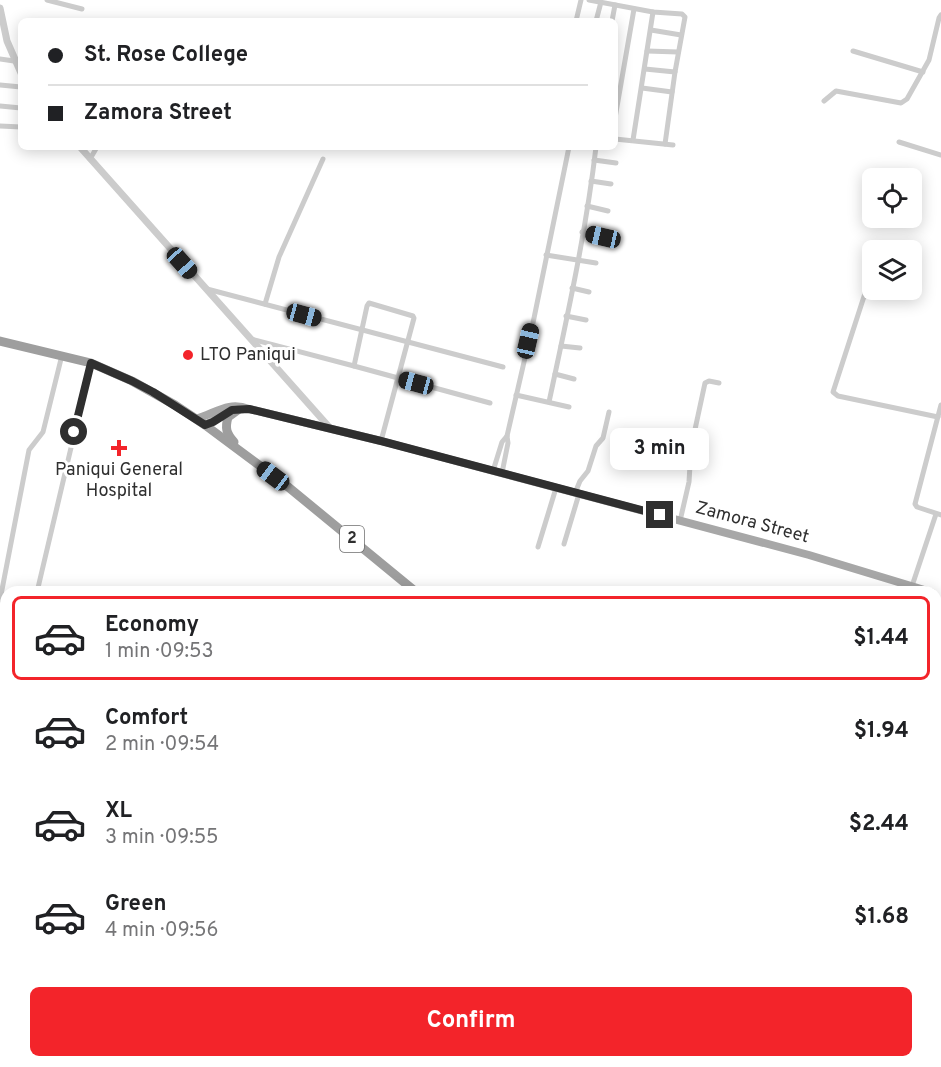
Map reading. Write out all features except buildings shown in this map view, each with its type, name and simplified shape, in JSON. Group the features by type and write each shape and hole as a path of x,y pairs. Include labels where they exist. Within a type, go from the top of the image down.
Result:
{"highway":[{"name":"2","path":"0,341 91,363 153,392 201,422 245,455 322,514 409,586"},
{"path":"242,408 228,417 226,428 229,437 245,455"}],"main road":[{"path":"201,422 227,407 242,408"},
{"name":"Zamora Street","path":"242,408 381,441 820,558 900,586"}],"street":[{"path":"46,0 82,9"},
{"path":"577,18 581,0"},
{"path":"589,0 634,9 684,15 665,144"},
{"path":"597,18 600,2"},
{"path":"613,18 615,5"},
{"path":"0,8 7,41 18,68"},
{"path":"618,101 634,9"},
{"path":"633,140 653,12"},
{"path":"824,101 836,91 904,102 923,72 931,54 941,15"},
{"path":"651,30 681,35"},
{"path":"647,51 678,52"},
{"path":"852,51 923,72"},
{"path":"0,59 14,61"},
{"path":"645,69 675,72"},
{"path":"0,85 18,87"},
{"path":"642,88 672,92"},
{"path":"0,106 18,108"},
{"path":"0,126 18,127"},
{"path":"618,138 673,145"},
{"path":"899,142 941,155"},
{"path":"82,150 330,428"},
{"path":"90,159 95,150"},
{"path":"498,472 505,462 507,436 568,150"},
{"path":"549,402 578,260 596,150"},
{"path":"265,304 279,257 323,159"},
{"path":"594,160 616,163"},
{"path":"591,181 611,184"},
{"path":"587,206 608,211"},
{"path":"582,232 603,237"},
{"path":"546,255 597,263"},
{"path":"572,288 589,292"},
{"path":"207,289 503,367"},
{"path":"864,300 833,392 838,396 938,417"},
{"path":"354,366 368,304 371,302 413,316 381,441"},
{"path":"566,316 586,320"},
{"path":"251,339 490,404"},
{"path":"561,346 580,348"},
{"path":"3,586 29,450 44,432 62,355"},
{"path":"38,586 91,363"},
{"path":"555,374 574,379"},
{"path":"680,521 689,482 691,448 705,384 709,381 719,383"},
{"path":"516,395 569,407"},
{"path":"912,586 938,515 917,507 915,504 941,405"},
{"path":"564,544 580,481 588,471 596,446 603,438 609,412"},
{"path":"498,472 496,460 502,442 507,436"},
{"path":"496,460 505,462"},
{"path":"538,547 556,488"}],"place":[{"name":"LTO Paniqui","path":"188,355"},
{"name":"Paniqui General Hospital","path":"119,448"}],"route":[{"path":"74,432 91,363 153,392 205,425 232,410 249,409 381,441 660,515"}]}
